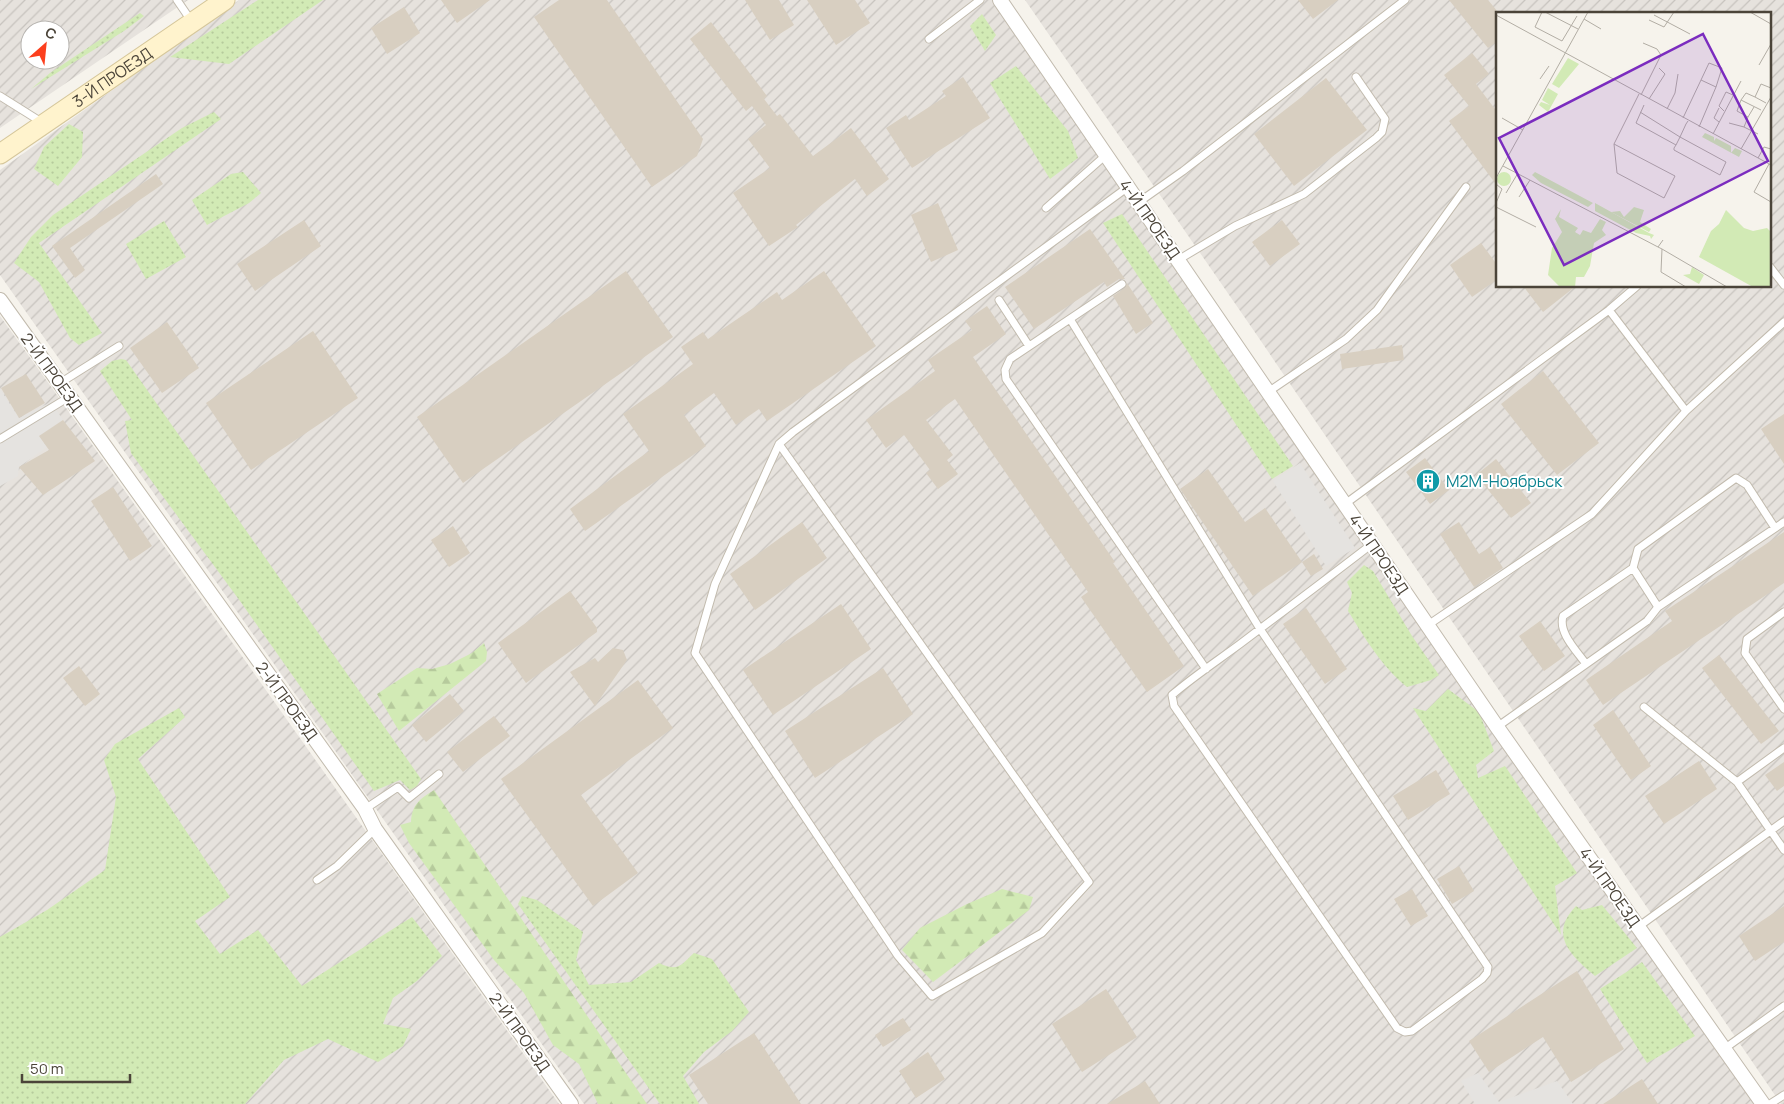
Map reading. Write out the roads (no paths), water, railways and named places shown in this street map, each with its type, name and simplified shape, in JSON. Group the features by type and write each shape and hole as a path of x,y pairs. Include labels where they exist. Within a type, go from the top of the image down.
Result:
{"street":[{"name":"3-Й ПРОЕЗД","path":"0,154 225,0"},
{"name":"4-Й ПРОЕЗД","path":"1000,0 1497,727 1763,1104"},
{"name":"2-Й ПРОЕЗД","path":"2,307 60,383 365,809 375,829 571,1104"}],"lane":[{"path":"178,0 192,22"},
{"path":"929,39 980,0"},
{"path":"1139,202 1191,165 1406,0"},
{"path":"1178,260 1235,226 1304,194 1382,132 1386,119 1356,77"},
{"path":"0,96 43,124"},
{"path":"1046,208 1106,155"},
{"path":"1268,392 1346,339 1377,310 1466,186"},
{"path":"779,444 1089,882 1042,933 932,996 898,956 695,653 715,584 779,444 1128,187"},
{"path":"1772,270 1784,285"},
{"path":"1122,284 1010,359 1005,370 1006,379 1206,669"},
{"path":"1345,504 1609,310 1635,288"},
{"path":"999,300 1029,346"},
{"path":"1609,310 1686,412"},
{"path":"1070,319 1260,629 1488,967 1487,973 1482,979 1412,1031 1405,1032 1397,1028 1174,706 1172,695 1206,669 1260,629 1373,544"},
{"path":"1428,626 1592,514 1686,412 1784,322"},
{"path":"60,383 119,346"},
{"path":"0,439 69,396"},
{"path":"1586,664 1563,631 1561,622 1563,616 1633,568 1638,550 1644,544 1736,478 1747,485 1775,528"},
{"path":"1497,727 1647,621 1658,607 1784,522"},
{"path":"1633,568 1658,607"},
{"path":"1784,612 1747,639 1744,646 1745,654 1784,710"},
{"path":"1644,707 1737,782 1784,850"},
{"path":"1737,782 1784,748"},
{"path":"365,809 398,787 409,798 439,774"},
{"path":"1638,927 1784,822"},
{"path":"317,880 337,866 375,829"},
{"path":"1724,1049 1784,1006"},
{"path":"1770,1104 1784,1095"}],"place":[{"name":"М2М-Ноябрьск","path":"1428,481"}]}
